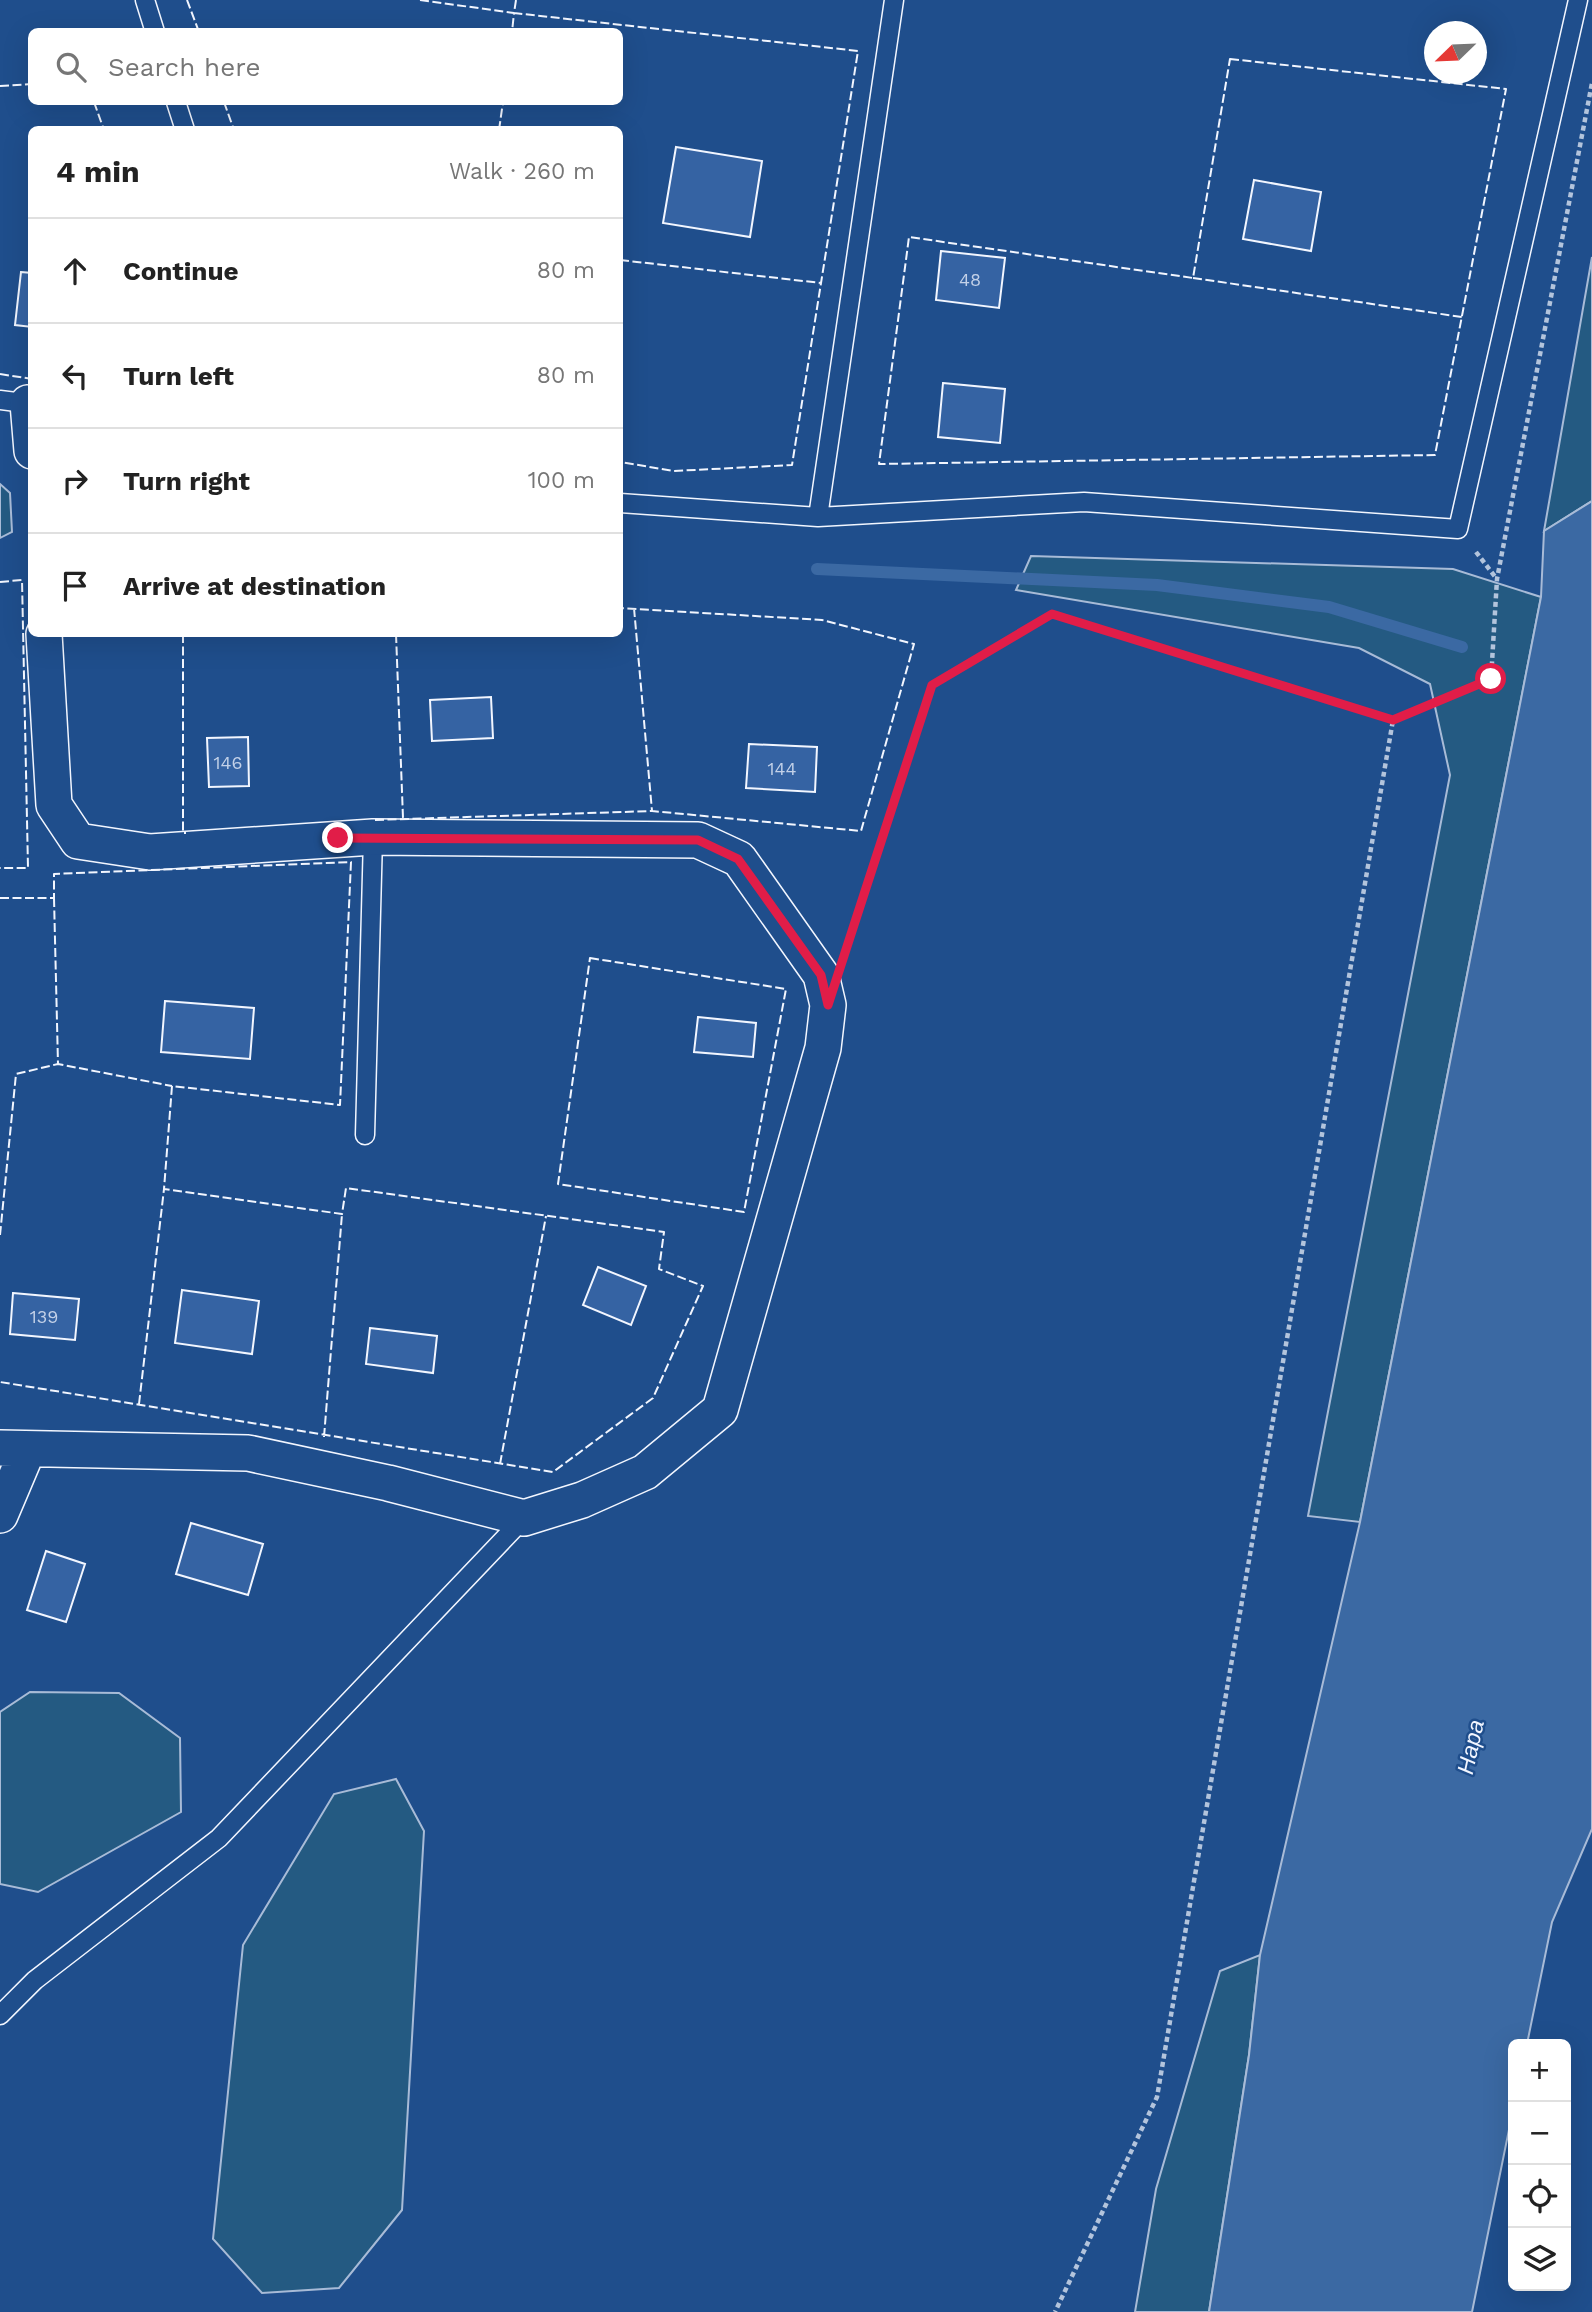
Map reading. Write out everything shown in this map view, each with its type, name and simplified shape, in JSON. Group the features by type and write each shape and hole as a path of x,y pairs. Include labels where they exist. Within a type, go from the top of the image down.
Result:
{"street":[{"path":"20,402 28,435"},
{"path":"0,1515 14,1449 248,1454 388,1483 524,1518 582,1500 645,1472 720,1410 823,1048 828,1005 821,975 738,859 698,840 373,837 149,852 78,841 54,805 44,637"}],"lane":[{"path":"145,0 154,28"},
{"path":"818,517 894,0"},
{"path":"623,503 818,517 1084,502 1458,529 1578,0"},
{"path":"177,105 184,126"},
{"path":"365,1135 373,837"},
{"path":"0,2015 35,1980 219,1838 524,1518"}],"path":[{"path":"846,951 932,685 1052,614 1393,720 1491,679 1497,579 1592,83"},
{"path":"1458,529 1497,579"},
{"path":"1055,2312 1157,2097 1393,720"}],"shaded area":[{"path":"1592,257 1592,501 1544,531"},
{"path":"0,484 10,493 12,532 0,538"},
{"path":"1031,556 1453,569 1541,597 1360,1522 1308,1516 1450,775 1430,684 1359,648 1016,590"},
{"path":"30,1692 119,1693 180,1738 181,1812 38,1892 0,1884 0,1712"},
{"path":"396,1779 424,1831 402,2210 339,2288 262,2293 213,2239 243,1945 334,1794"},
{"path":"1260,1955 1249,2055 1209,2312 1135,2312 1156,2189 1220,1971"}],"water":[{"name":"Нара","path":"1592,501 1592,1829 1552,1922 1528,2039 1508,2039 1508,2135 1472,2312 1209,2312 1249,2055 1260,1955 1360,1522 1541,597 1544,531"}],"building":[{"path":"676,147 762,161 750,237 663,223"},
{"path":"1254,180 1321,192 1311,251 1243,239"},
{"path":"941,251 1005,258 999,308 936,300"},
{"path":"21,272 28,273 28,327 15,325"},
{"path":"943,383 1005,389 1000,443 938,437"},
{"path":"491,697 493,738 432,741 430,700"},
{"path":"248,737 249,786 209,787 207,738"},
{"path":"749,744 817,747 815,792 746,788"},
{"path":"165,1001 254,1008 250,1059 161,1052"},
{"path":"698,1017 756,1023 753,1057 694,1052"},
{"path":"598,1267 646,1286 631,1325 583,1305"},
{"path":"182,1290 259,1301 252,1354 175,1343"},
{"path":"13,1293 79,1299 75,1340 10,1334"},
{"path":"370,1328 437,1336 433,1373 366,1364"},
{"path":"191,1523 263,1544 248,1595 176,1574"},
{"path":"46,1551 85,1564 66,1622 27,1610"}],"waterway":[{"path":"817,569 1157,585 1329,607 1462,647"}],"fence":[{"path":"187,0 198,28"},
{"path":"420,0 514,13 512,28"},
{"path":"516,0 514,13 858,51 792,465 674,471 623,462"},
{"path":"1230,59 1506,89 1435,455 879,464 909,237 1193,278 1230,59"},
{"path":"0,86 28,84"},
{"path":"95,105 103,126"},
{"path":"225,105 233,126"},
{"path":"500,126 503,105"},
{"path":"623,260 821,283"},
{"path":"1193,278 1462,317"},
{"path":"0,374 28,378"},
{"path":"0,582 22,580 28,868 0,868"},
{"path":"375,820 652,811 861,831 914,644 822,620 623,608"},
{"path":"634,608 652,811"},
{"path":"183,637 183,833 186,833"},
{"path":"396,637 403,818"},
{"path":"0,898 54,898 54,874 351,862 340,1105 172,1086 164,1189 342,1214 346,1188 664,1232 659,1269 703,1286 653,1398 553,1472 0,1382"},
{"path":"54,898 58,1064 172,1086"},
{"path":"590,958 786,989 744,1212 558,1184 590,958"},
{"path":"0,1235 16,1074 58,1064"},
{"path":"139,1404 164,1189"},
{"path":"324,1437 342,1214"},
{"path":"500,1464 546,1216"}],"route":[{"path":"338,838 698,840 738,859 821,975 828,1005 932,685 1052,614 1393,720 1491,679"}]}
